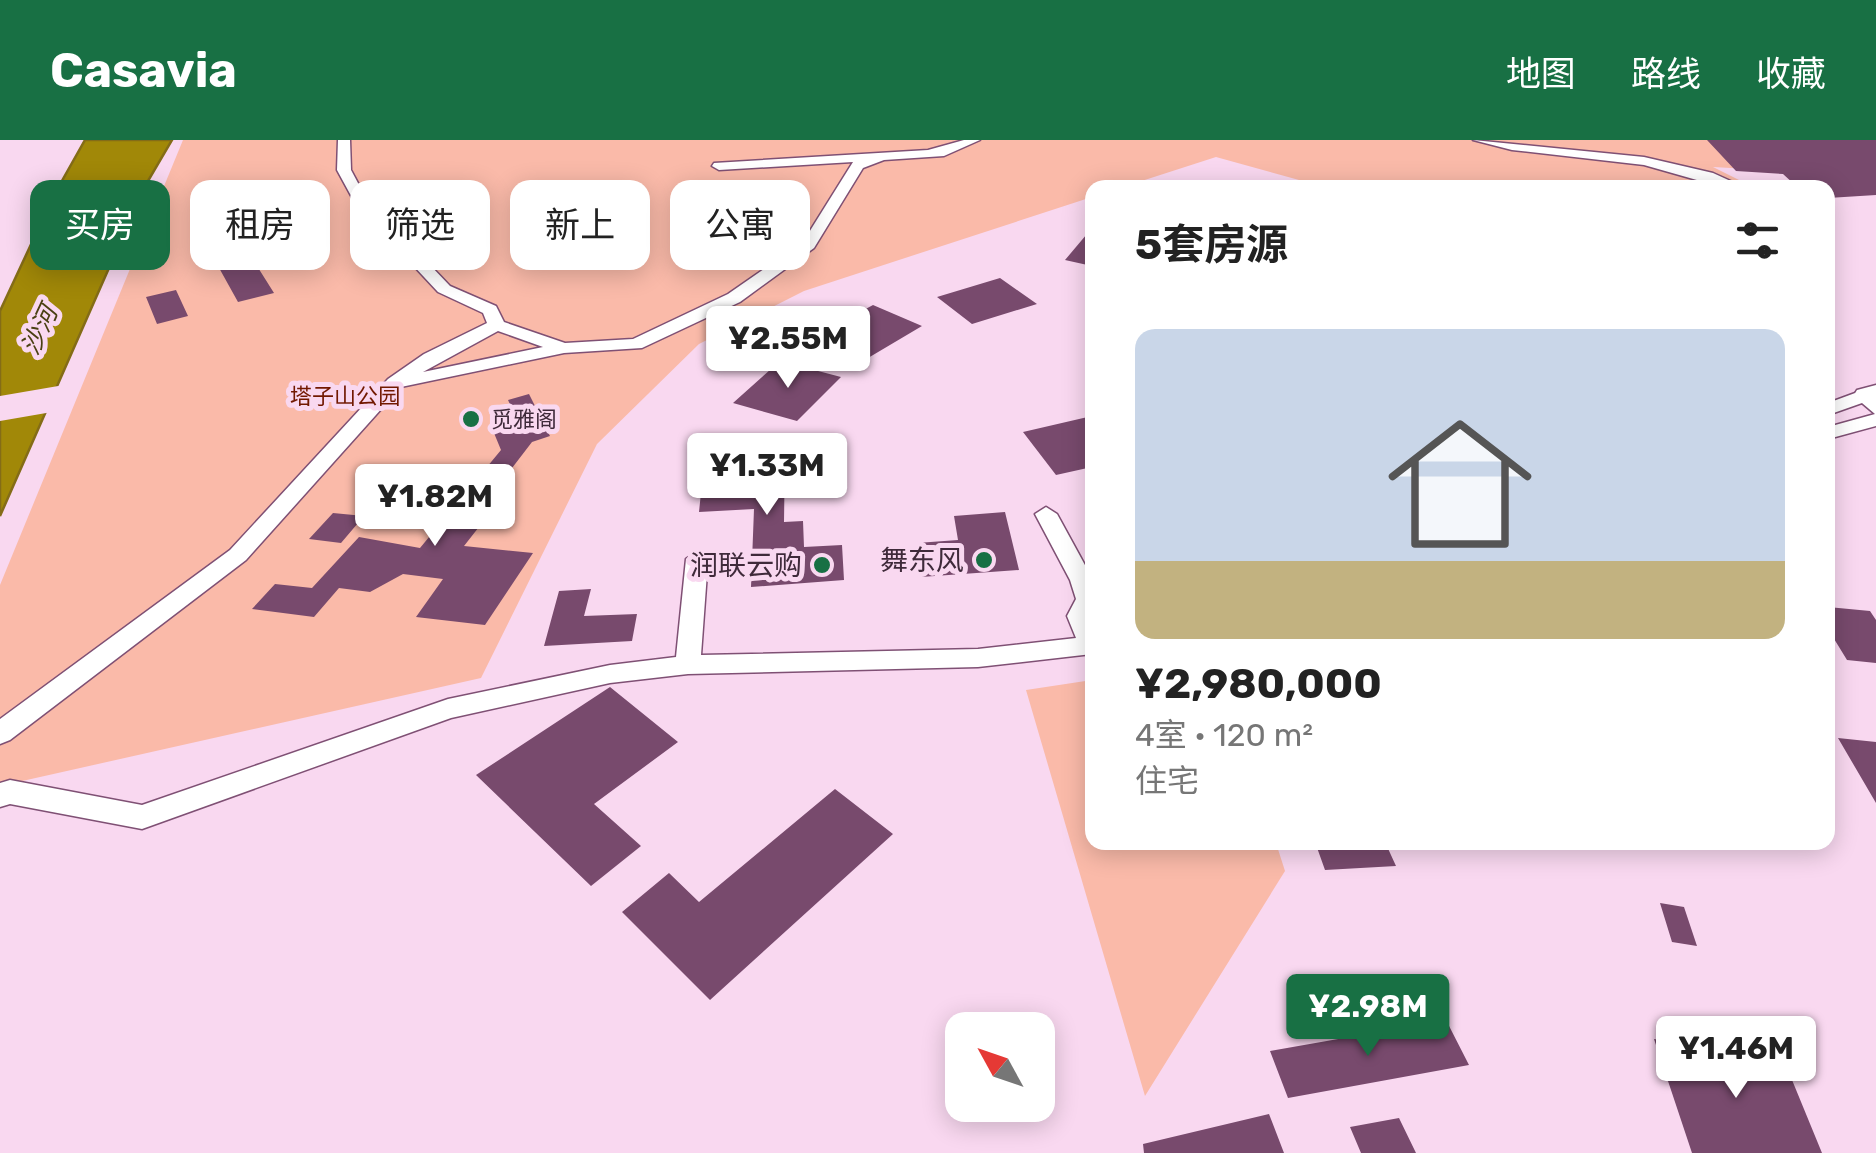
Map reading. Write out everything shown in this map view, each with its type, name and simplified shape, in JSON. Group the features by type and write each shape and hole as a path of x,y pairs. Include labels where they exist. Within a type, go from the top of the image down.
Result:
{"street":[{"path":"344,140 344,170 360,200 444,290 490,310 497,325"},
{"path":"941,140 972,142"},
{"path":"1478,140 1552,155 1657,163 1718,180"},
{"path":"719,166 932,157 972,142"},
{"path":"395,383 564,348 636,344 734,298 810,244 858,164 870,157"},
{"path":"0,733 238,555 395,383 430,358 497,325 564,348"},
{"path":"1835,407 1873,399"},
{"path":"1835,431 1876,420"},
{"path":"1046,514 1085,590"},
{"path":"688,665 697,559"},
{"path":"1085,605 1079,616 1085,629"},
{"path":"0,795 10,792 142,817 448,709 594,677 688,665 978,658 1085,646"}],"green space":[{"name":"塔子山公园","path":"183,140 1765,140 1822,173 1713,167 1739,180 1299,180 1216,157 1145,180 1085,180 1085,199 804,291 699,344 597,444 481,678 0,786 0,585 130,270 170,270 170,180 167,180"},
{"path":"1085,681 1085,850 1278,850 1285,871 1145,1096 1026,690"}],"water":[{"path":"85,140 172,140 149,180 62,180"},
{"name":"沙河","path":"30,247 30,270 108,270 0,516 0,311"}],"pier":[{"path":"64,385 52,412 0,421 0,396"}],"building":[{"path":"1707,140 1876,140 1876,195 1835,198 1835,180 1790,180 1783,174 1736,171"},
{"path":"1085,236 1085,264 1065,260"},
{"path":"220,270 260,270 274,293 238,302"},
{"path":"1000,278 1037,304 972,324 937,297"},
{"path":"176,290 188,316 157,324 146,297"},
{"path":"873,305 922,326 868,358 818,335"},
{"path":"780,361 841,377 797,421 733,403"},
{"path":"529,394 542,420 550,418 544,425 550,436 532,442 485,503 497,504 464,546 533,553 485,625 416,617 443,579 403,574 370,592 339,588 314,617 252,609 275,584 312,588 359,537 420,548 501,450 494,433 520,426 508,400"},
{"path":"1085,418 1085,469 1056,475 1023,432"},
{"path":"785,449 784,522 803,521 804,547 842,545 844,580 751,587 754,509 699,512 705,454"},
{"path":"1005,512 1019,570 921,577 917,543 958,540 954,516"},
{"path":"333,513 364,516 341,543 309,539"},
{"path":"591,589 584,616 637,614 632,641 544,646 559,591"},
{"path":"1835,608 1870,611 1876,620 1876,663 1847,660 1835,640"},
{"path":"610,687 678,742 594,804 641,846 591,886 476,775"},
{"path":"1838,738 1876,742 1876,803"},
{"path":"835,789 893,834 710,1000 622,912 669,873 699,902"},
{"path":"1318,850 1389,850 1396,866 1325,870"},
{"path":"1660,903 1684,907 1697,946 1672,942"},
{"path":"1446,1020 1469,1065 1288,1098 1270,1051"},
{"path":"1654,1039 1783,1058 1822,1153 1692,1153"},
{"path":"1269,1114 1284,1153 1144,1153 1143,1144"},
{"path":"1399,1118 1416,1153 1361,1153 1350,1127"}],"place":[{"name":"觅雅阁","path":"471,419"},
{"name":"舞东风","path":"984,560"},
{"name":"润联云购","path":"822,565"}]}
